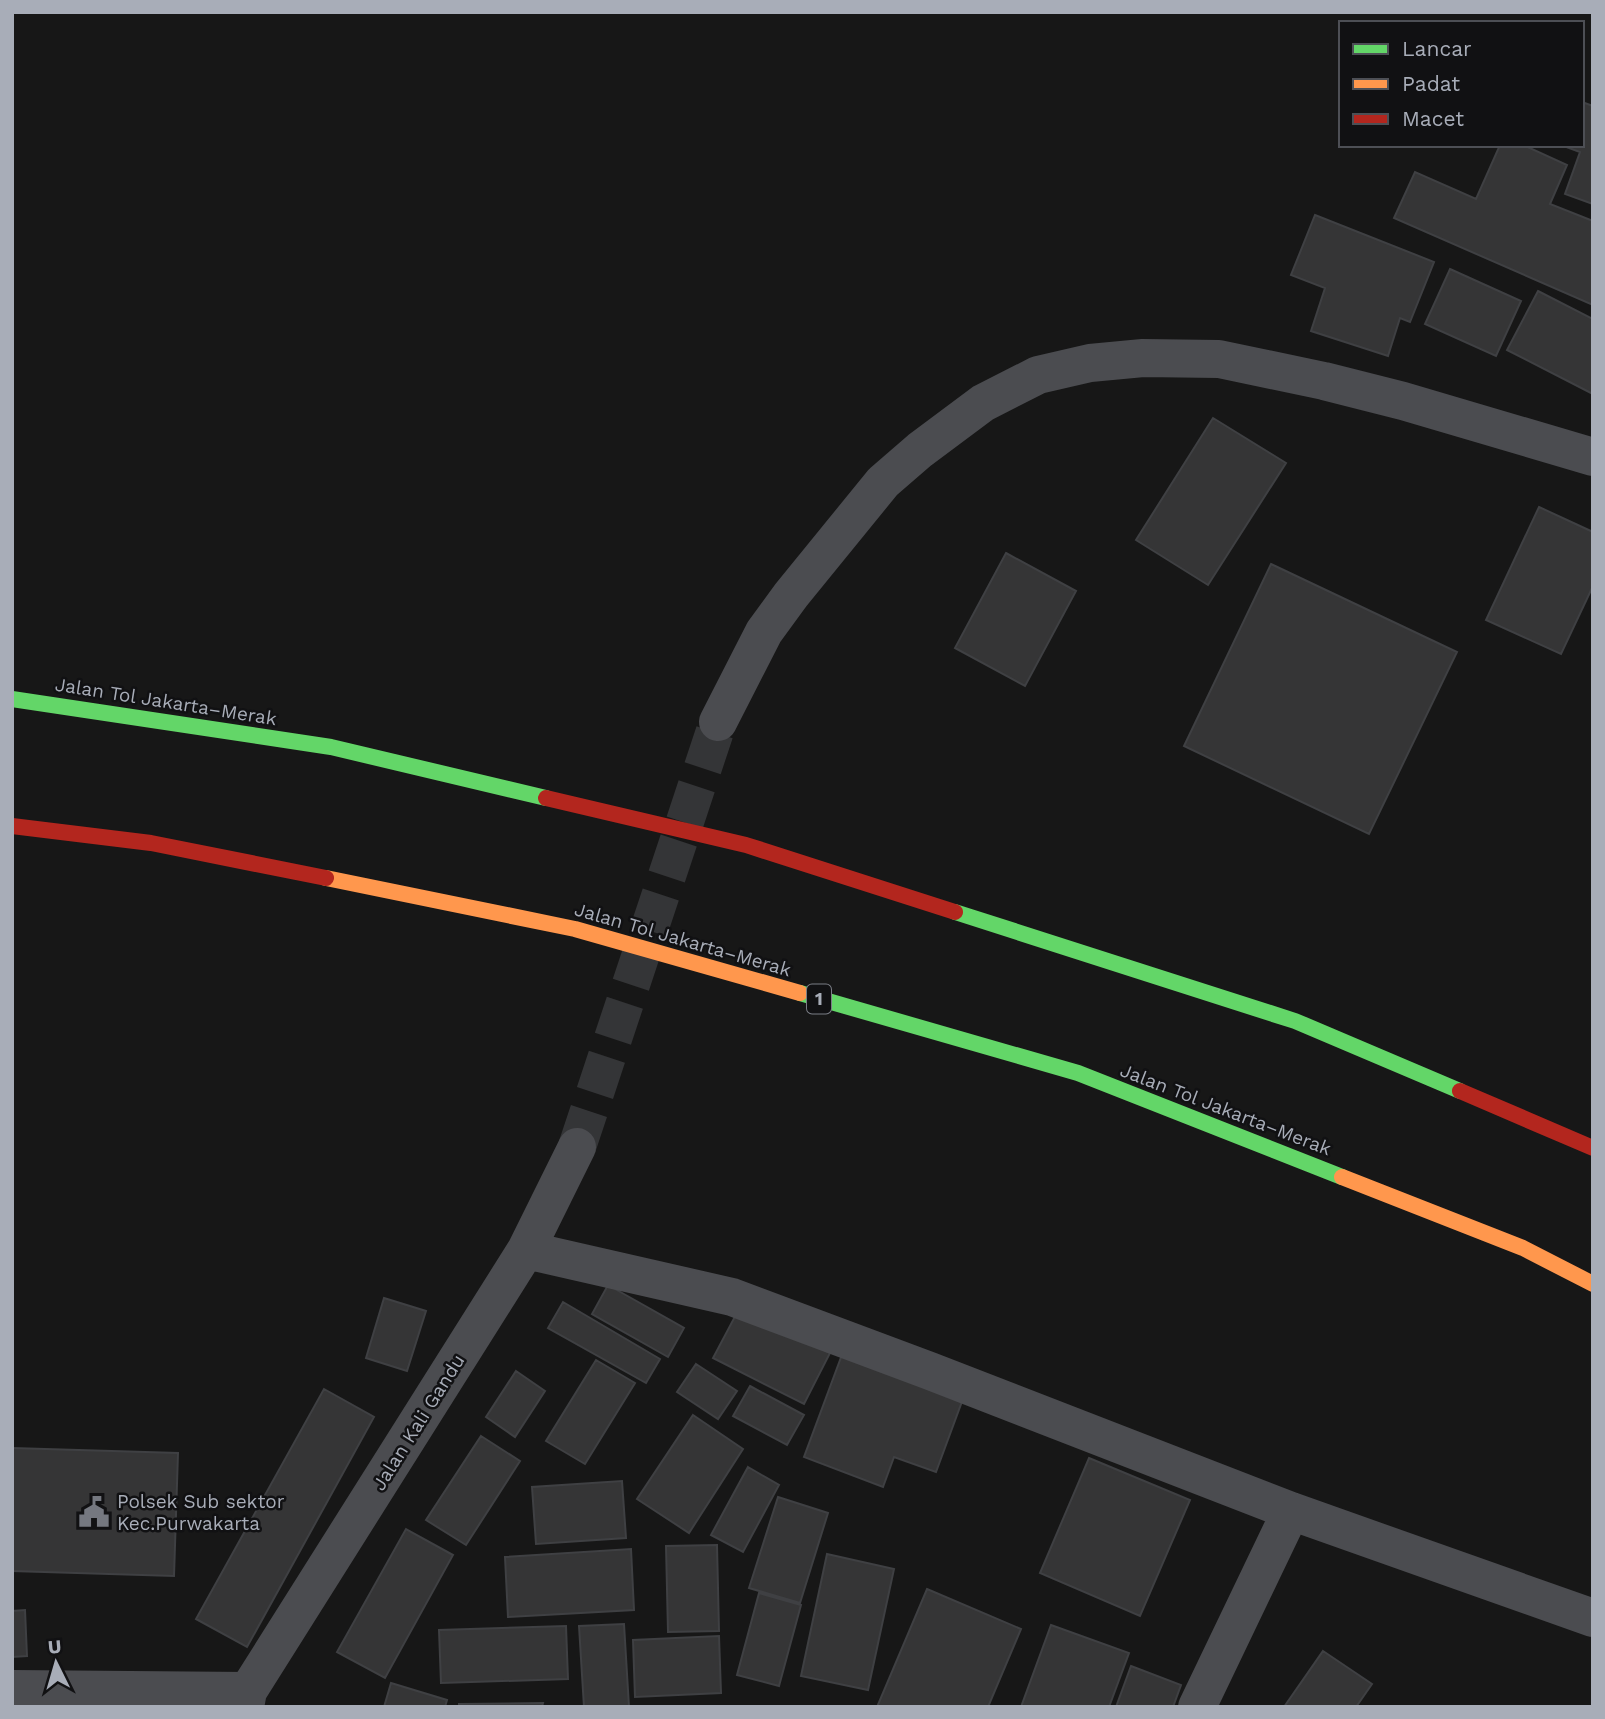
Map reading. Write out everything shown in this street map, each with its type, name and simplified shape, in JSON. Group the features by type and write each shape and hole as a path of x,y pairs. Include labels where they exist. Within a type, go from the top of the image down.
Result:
{"highway":[{"name":"Jalan Tol Jakarta–Merak","path":"12,699 331,747 746,845 1295,1021 1593,1148"},
{"name":"Jalan Tol Jakarta–Merak","path":"12,825 151,843 575,929 1078,1073 1523,1248 1593,1284"}],"street":[{"path":"718,722 764,632 790,595 883,482 920,450 983,403 1038,374 1117,360 1219,359 1377,394 1593,457"},
{"name":"Jalan Kali Gandu","path":"247,1699 526,1250 576,1147"},
{"path":"526,1250 732,1297 1291,1511 1593,1618"},
{"path":"1197,1707 1291,1511"},
{"path":"12,1689 247,1699"}],"building":[{"path":"1584,103 1593,106 1593,204 1565,194 1580,152 1566,147 1584,147"},
{"path":"1499,147 1527,147 1567,165 1550,204 1593,221 1593,305 1394,218 1415,172 1476,199"},
{"path":"1315,215 1434,262 1410,322 1400,318 1388,356 1311,331 1325,288 1291,275"},
{"path":"1450,269 1521,301 1496,356 1425,324"},
{"path":"1538,291 1593,319 1593,394 1507,350"},
{"path":"1213,418 1286,463 1208,585 1136,540"},
{"path":"1539,507 1593,532 1593,586 1561,654 1486,620"},
{"path":"1006,553 1076,591 1025,686 955,648"},
{"path":"1271,564 1457,652 1369,834 1184,746"},
{"path":"608,1285 684,1328 668,1357 592,1314"},
{"path":"384,1298 426,1311 407,1371 366,1358"},
{"path":"563,1302 660,1359 646,1383 548,1328"},
{"path":"740,1307 830,1353 804,1404 713,1358"},
{"path":"843,1352 964,1396 936,1472 894,1457 883,1487 804,1457"},
{"path":"596,1360 635,1383 585,1464 546,1441"},
{"path":"696,1364 737,1391 718,1419 677,1392"},
{"path":"516,1371 545,1391 515,1437 486,1417"},
{"path":"750,1386 804,1415 787,1445 733,1416"},
{"path":"324,1389 374,1417 247,1647 196,1619"},
{"path":"693,1415 743,1449 689,1533 637,1499"},
{"path":"481,1436 520,1461 466,1545 426,1520"},
{"name":"Polsek Sub sektor Kec.Purwakarta","path":"12,1448 178,1453 174,1576 12,1571"},
{"path":"1089,1458 1190,1500 1140,1616 1040,1573"},
{"path":"748,1467 779,1485 743,1552 711,1535"},
{"path":"622,1481 626,1538 536,1544 532,1487"},
{"path":"778,1497 828,1513 800,1603 749,1588"},
{"path":"406,1529 453,1555 385,1678 337,1652"},
{"path":"717,1545 719,1631 668,1632 666,1546"},
{"path":"631,1549 634,1610 508,1617 505,1557"},
{"path":"827,1554 894,1569 868,1690 801,1676"},
{"path":"927,1589 1021,1629 988,1707 877,1707"},
{"path":"759,1593 801,1605 779,1686 737,1675"},
{"path":"25,1610 27,1656 12,1657 12,1611"},
{"path":"624,1624 629,1707 584,1707 579,1626"},
{"path":"1051,1625 1129,1653 1109,1707 1021,1707"},
{"path":"566,1626 568,1679 441,1683 439,1630"},
{"path":"719,1636 721,1693 635,1697 633,1640"},
{"path":"1323,1651 1372,1684 1356,1707 1284,1707"},
{"path":"1131,1666 1181,1685 1173,1707 1116,1707"},
{"path":"391,1683 447,1700 445,1707 384,1707"},
{"path":"543,1703 542,1707 459,1707 459,1704"}],"tunnel":[{"path":"577,1147 718,722"}],"traffic: fast":[{"path":"12,699 331,747 546,798"},
{"path":"955,912 1295,1021 1460,1091"},
{"path":"800,993 1078,1073 1342,1177"}],"traffic: slow":[{"path":"326,878 575,929 800,993"},
{"path":"1342,1177 1523,1248 1593,1284"}],"traffic: jam":[{"path":"546,798 746,845 955,912"},
{"path":"12,826 151,843 326,878"},
{"path":"1460,1091 1593,1148"}],"place":[{"name":"Polsek Sub sektor Kec.Purwakarta","path":"94,1512"}]}
